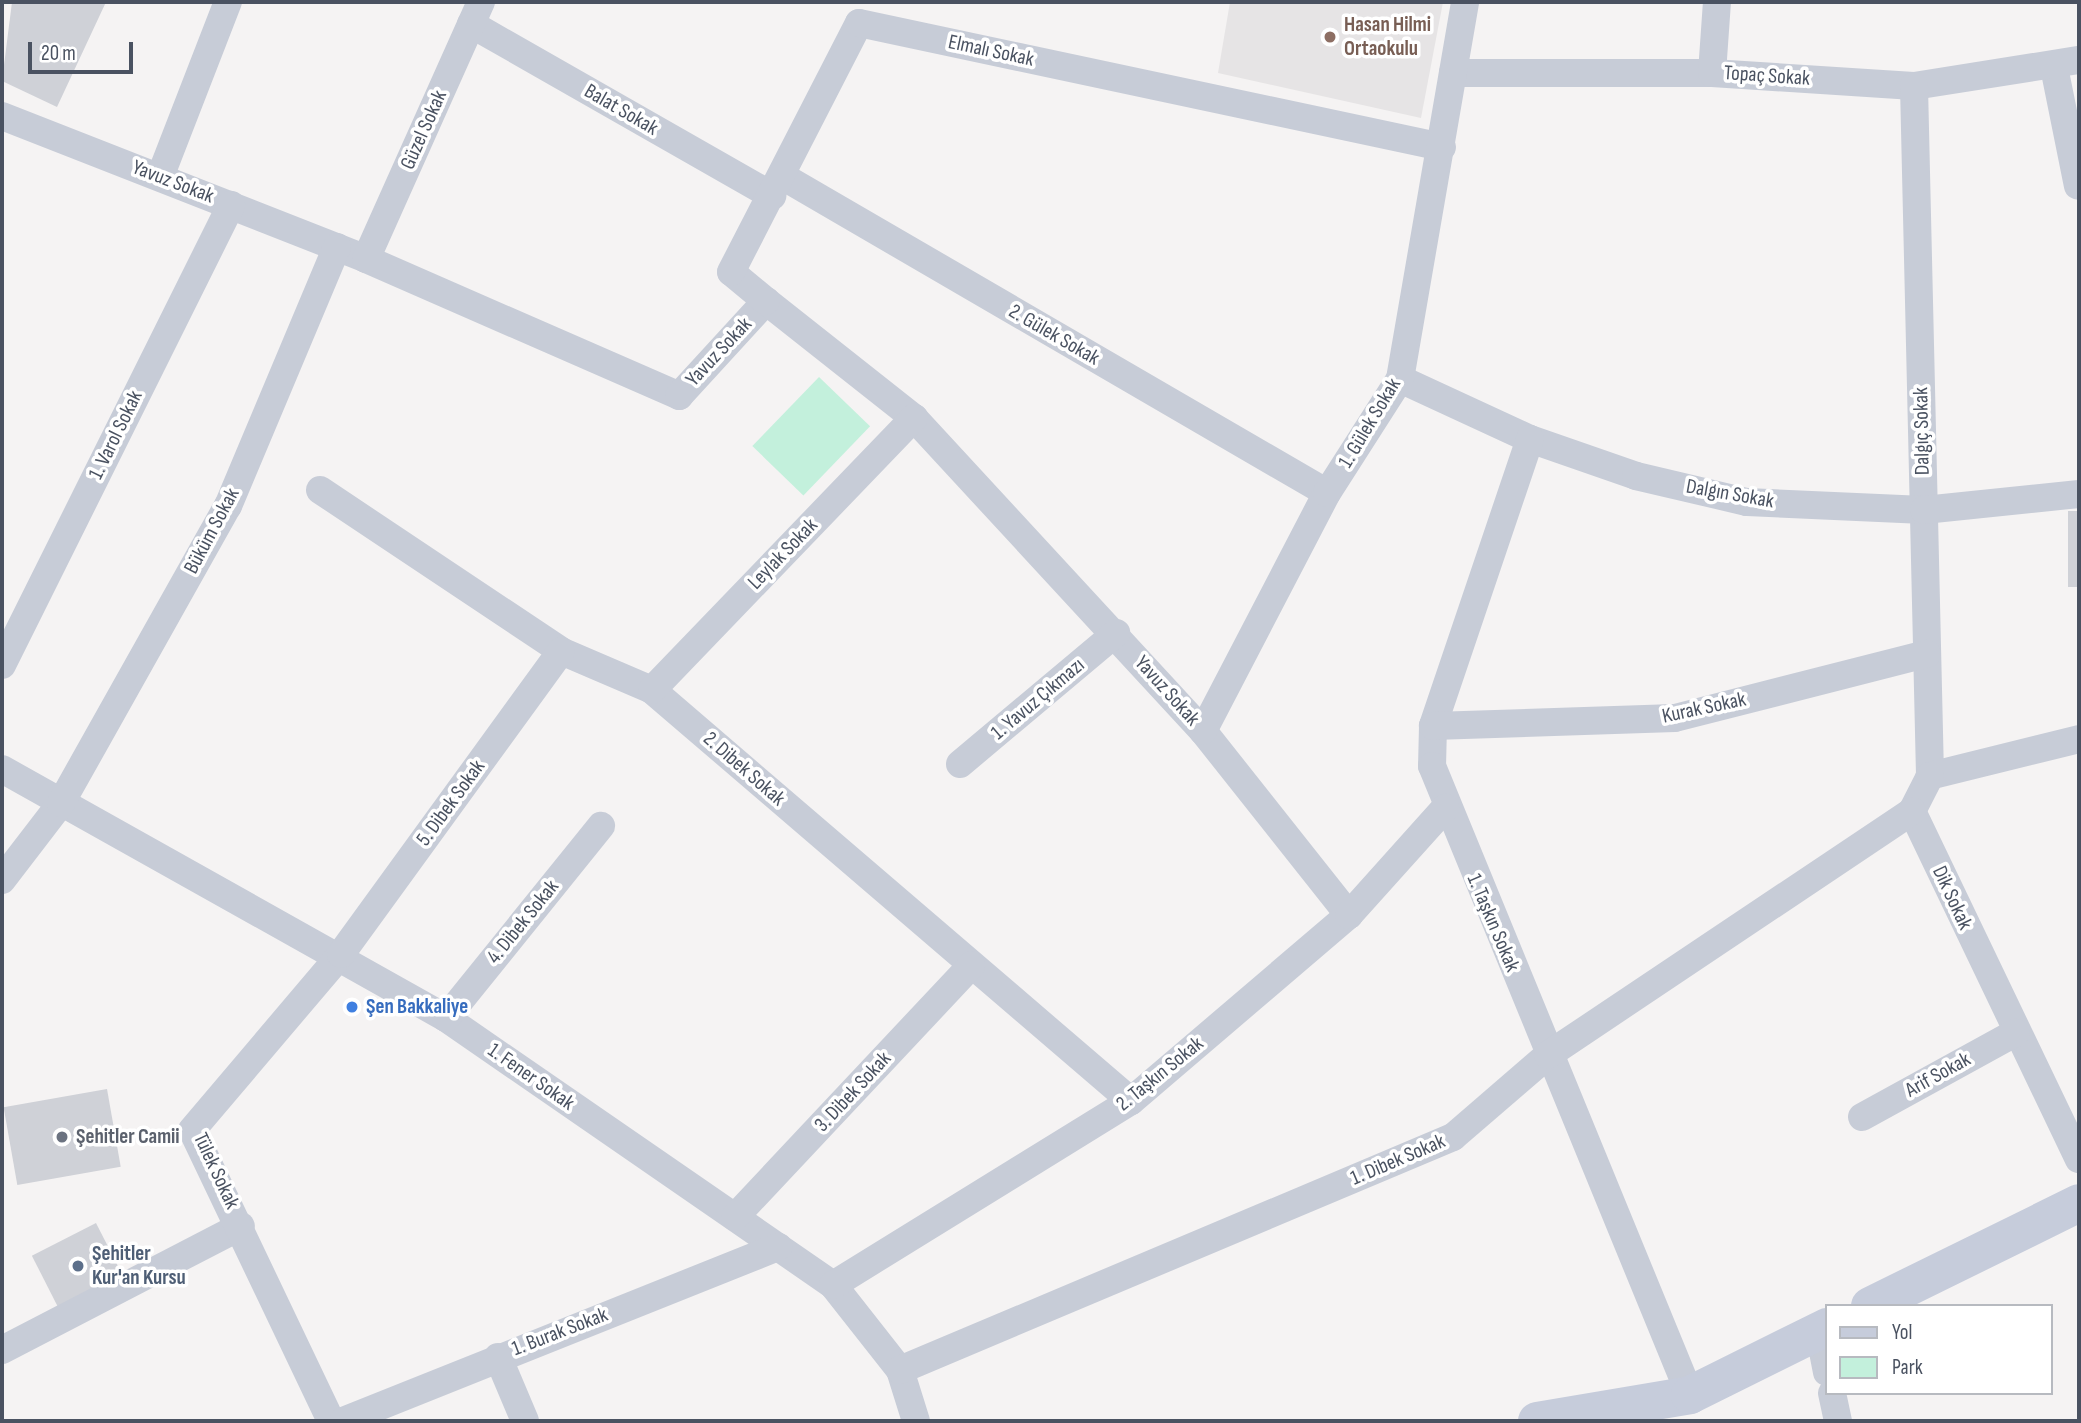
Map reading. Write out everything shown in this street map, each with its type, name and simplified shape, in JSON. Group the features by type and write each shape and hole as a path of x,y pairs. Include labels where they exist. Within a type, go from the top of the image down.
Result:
{"street":[{"path":"160,177 228,2"},
{"name":"1. Gülek Sokak","path":"1203,731 1327,493 1400,379 1465,2"},
{"path":"1712,73 1717,2"},
{"name":"Balat Sokak","path":"476,13 777,186"},
{"name":"Güzel Sokak","path":"366,259 476,13"},
{"name":"Elmalı Sokak","path":"766,301 730,272 777,186 859,23 1442,147"},
{"path":"2066,64 2078,186"},
{"name":"Topaç Sokak","path":"1453,73 1712,73 1914,86 2066,64"},
{"name":"Dalgıç Sokak","path":"1914,86 1930,776"},
{"name":"Yavuz Sokak","path":"2,116 337,247 679,396 766,301 914,418 1116,633 1203,731 1349,915"},
{"name":"2. Gülek Sokak","path":"777,186 1327,493"},
{"name":"1. Varol Sokak","path":"2,665 230,205"},
{"name":"Büküm Sokak","path":"2,880 61,803 228,506 337,247"},
{"name":"Dalgın Sokak","path":"1400,379 1530,439 1636,476 1747,502 1924,510 2079,494"},
{"name":"Leylak Sokak","path":"652,690 914,418"},
{"name":"1. Taşkın Sokak","path":"1530,439 1433,726 1432,766 1446,808 1690,1395"},
{"name":"2. Dibek Sokak","path":"320,490 561,651 652,690 1131,1101"},
{"name":"1. Yavuz Çıkmazı","path":"960,764 1116,633"},
{"name":"5. Dibek Sokak","path":"341,954 561,651"},
{"name":"Kurak Sokak","path":"1433,726 1675,718 1927,654"},
{"path":"1912,811 1930,776 2079,739"},
{"name":"1. Fener Sokak","path":"2,769 341,954 446,1018 832,1285 900,1370 916,1421"},
{"name":"2. Taşkın Sokak","path":"832,1285 1131,1101 1349,915 1446,808"},
{"name":"Dik Sokak","path":"1912,811 2015,1033 2079,1159"},
{"name":"1. Dibek Sokak","path":"900,1370 1453,1137 1548,1055 1912,811"},
{"name":"4. Dibek Sokak","path":"446,1018 601,826"},
{"name":"Tülek Sokak","path":"331,1421 241,1226 192,1130 341,954"},
{"name":"3. Dibek Sokak","path":"734,1217 971,966"},
{"name":"Arif Sokak","path":"1861,1116 2015,1033"},
{"path":"1874,1304 2079,1203"},
{"path":"2,1350 241,1226"},
{"name":"1. Burak Sokak","path":"343,1421 778,1247"},
{"path":"1537,1421 1612,1416 1690,1395 1823,1329 1826,1361"},
{"path":"498,1357 525,1421"},
{"path":"1832,1395 1838,1421"}],"shaded area":[{"name":"Hasan Hilmi Ortaokulu","path":"1230,2 1443,2 1421,118 1218,73"}],"green space":[{"path":"819,377 870,426 803,495 752,446"}],"building":[{"path":"12,2 106,2 57,107 2,81"},
{"path":"2068,511 2079,511 2079,587 2068,587"},
{"name":"Şehitler Camii","path":"107,1089 121,1167 17,1185 4,1107"},
{"name":"Şehitler Kur'an Kursu","path":"96,1223 124,1278 60,1311 32,1256"}],"place":[{"name":"Hasan Hilmi Ortaokulu","path":"1330,37"},
{"name":"Şen Bakkaliye","path":"352,1007"},
{"name":"Şehitler Camii","path":"62,1137"},
{"name":"Şehitler Kur'an Kursu","path":"78,1266"}]}
